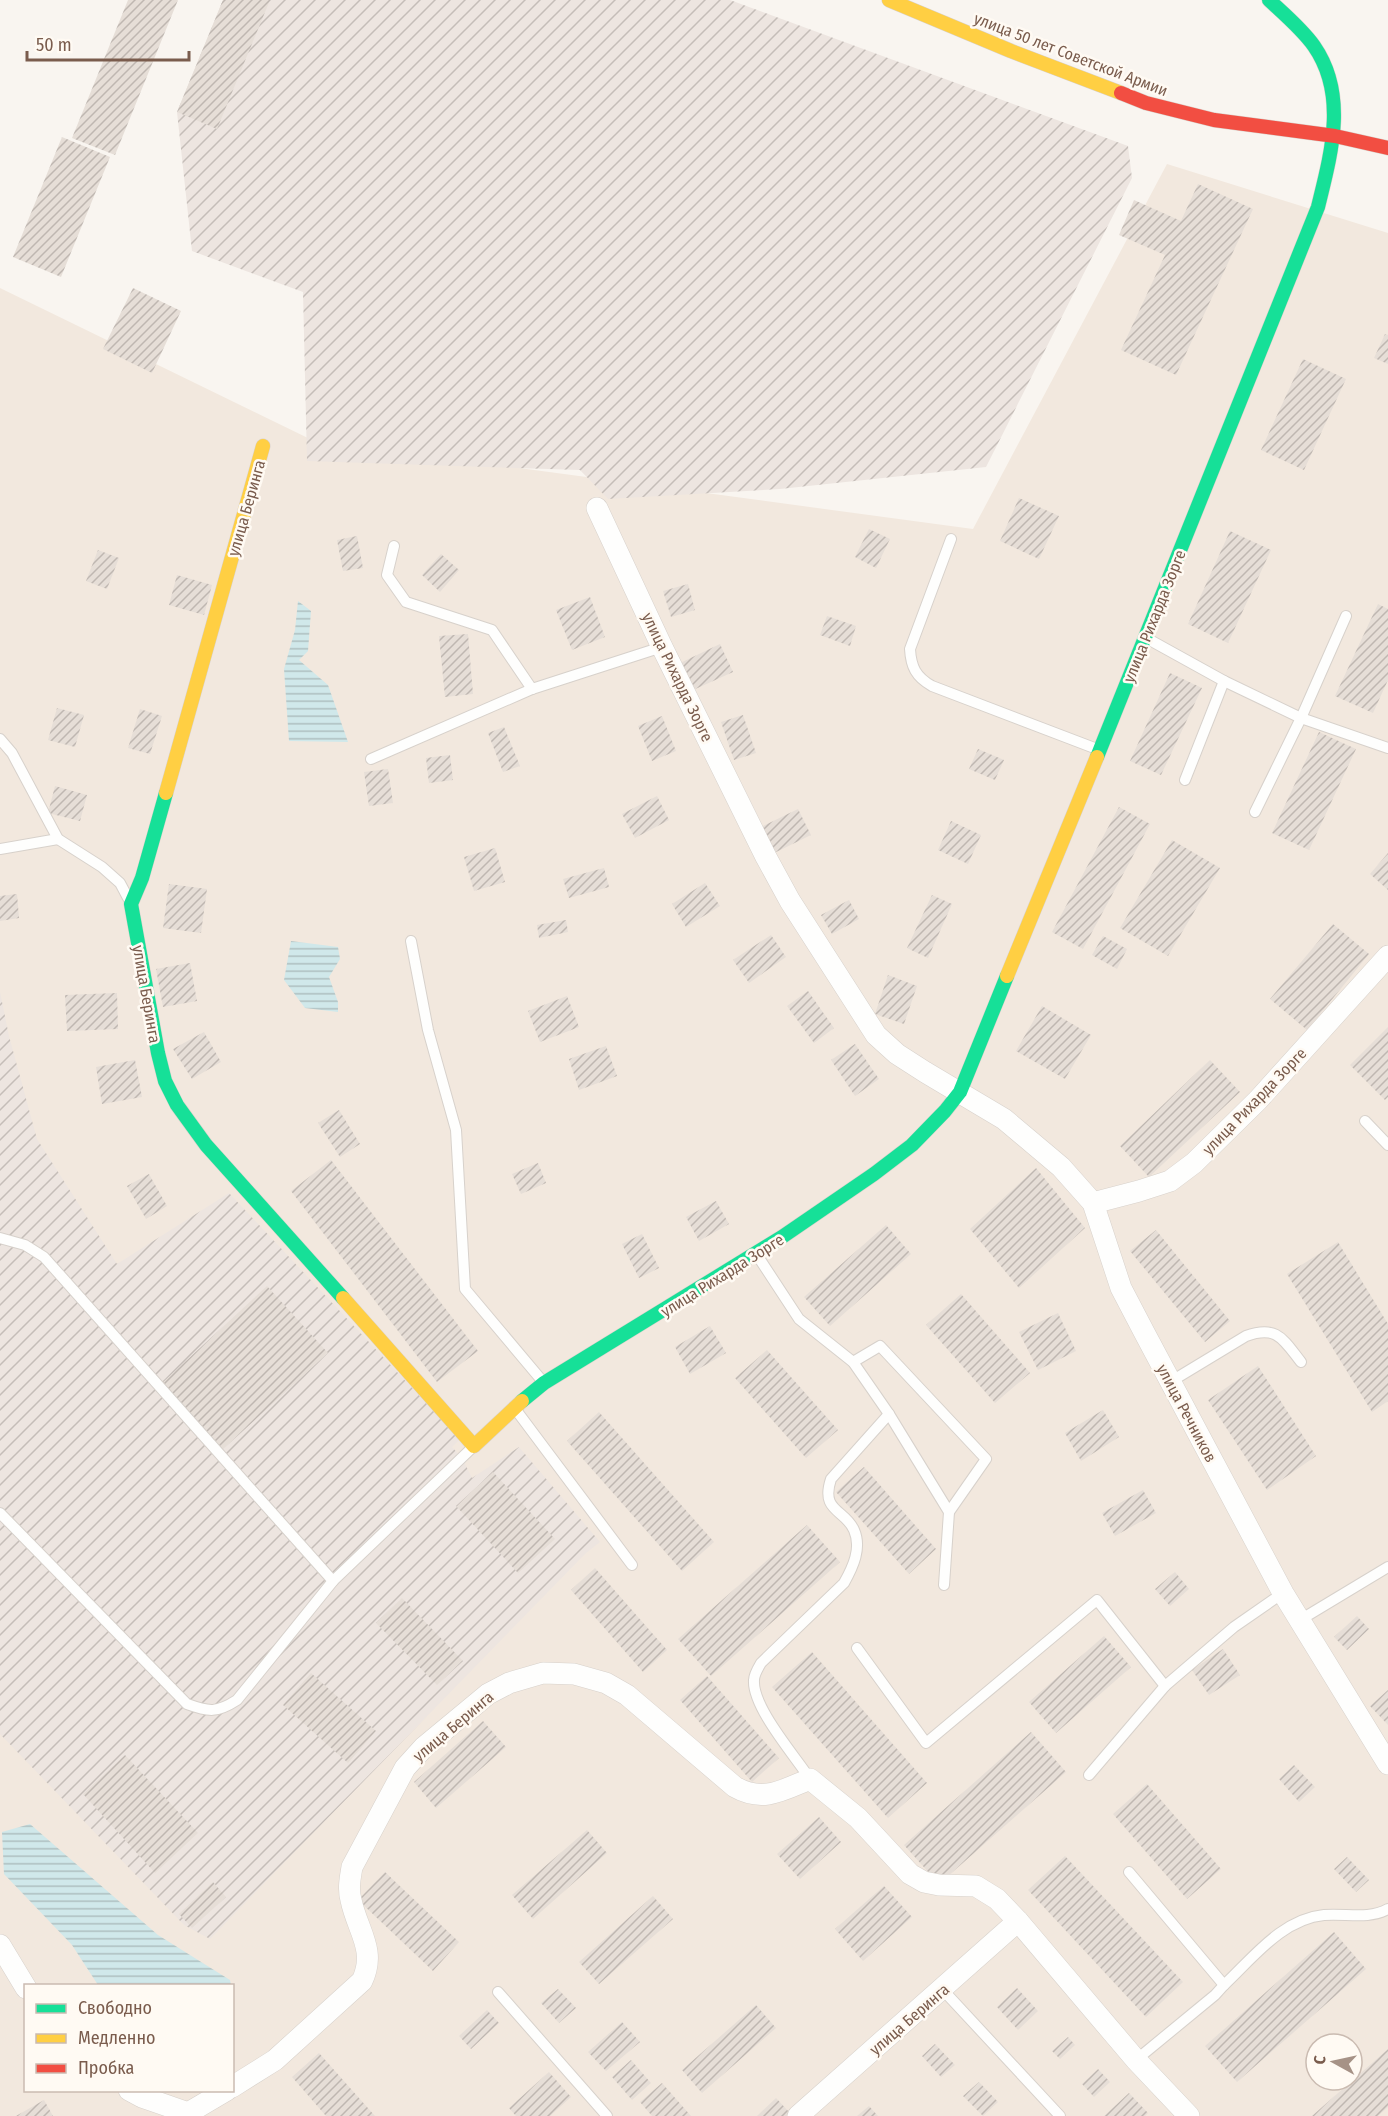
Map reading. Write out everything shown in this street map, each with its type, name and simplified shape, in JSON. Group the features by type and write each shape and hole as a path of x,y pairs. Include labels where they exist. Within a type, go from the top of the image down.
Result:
{"street":[{"name":"улица 50 лет Советской Армии","path":"889,0 1011,51 1146,103 1214,120 1335,136 1388,148"},
{"name":"улица Рихарда Зорге","path":"474,1446 544,1383 757,1255 871,1178 907,1149 945,1113 960,1092 1318,207 1335,136 1334,95 1327,70 1315,48 1293,22 1269,0"},
{"name":"улица Беринга","path":"263,446 142,878 131,904 158,1053 165,1081 177,1105 206,1145 269,1213 474,1446"},
{"name":"улица Рихарда Зорге","path":"597,508 662,646 790,901 876,1035 897,1054 960,1092"},
{"name":"улица Рихарда Зорге","path":"1093,1203 1170,1181 1194,1163 1258,1100 1388,956"},
{"name":"улица Речников","path":"960,1092 1004,1119 1061,1167 1093,1203 1121,1288 1170,1382 1283,1593 1388,1764"},
{"name":"улица Беринга","path":"234,2086 275,2060 362,1981 368,1970 369,1957 351,1901 349,1885 352,1867 405,1768 424,1747 488,1694 509,1683 543,1673 573,1674 606,1683 627,1695 735,1787 747,1794 761,1796 776,1793 810,1779"},
{"path":"810,1779 858,1818 910,1874 932,1884 976,1886 998,1899 1136,2060 1188,2116"},
{"name":"улица Беринга","path":"798,2116 943,1990 1018,1921"},
{"path":"0,1945 24,1985"},
{"path":"131,2092 190,2114 225,2092"}],"lane":[{"path":"951,539 910,649 911,664 920,679 932,686 1100,750"},
{"path":"394,546 387,575 406,602 492,630 532,689"},
{"path":"1255,812 1347,616"},
{"path":"1145,638 1224,681 1301,718 1388,748"},
{"path":"371,759 532,689 662,646"},
{"path":"1185,780 1224,681"},
{"path":"0,739 12,753 58,839 102,867 120,884 131,904"},
{"path":"0,849 58,839"},
{"path":"411,941 428,1030 456,1130 465,1290 544,1383"},
{"path":"1365,1121 1388,1145"},
{"path":"0,1238 26,1245 44,1257 333,1581"},
{"path":"757,1255 799,1319 853,1362 889,1414 949,1512"},
{"path":"1170,1382 1246,1336 1259,1332 1270,1332 1282,1337 1301,1362"},
{"path":"853,1362 880,1346 986,1459 949,1512 944,1585"},
{"path":"514,1408 632,1565"},
{"path":"810,1779 762,1710 755,1696 754,1679 761,1663 844,1583 853,1566 857,1548 854,1529 832,1506 828,1488 831,1479 889,1414"},
{"path":"0,1513 188,1704 203,1710 221,1710 237,1700 333,1581 474,1446"},
{"path":"1300,1620 1388,1567"},
{"path":"1089,1775 1165,1686 1234,1627 1283,1593"},
{"path":"857,1648 926,1743 1096,1600 1165,1686"},
{"path":"1129,1872 1224,1985"},
{"path":"1136,2060 1215,1995 1277,1935 1294,1923 1325,1915 1371,1915 1388,1909"},
{"path":"943,1990 1060,2116"},
{"path":"498,1992 607,2116"}],"shaded area":[{"path":"223,0 730,0 1128,146 1132,178 986,467 780,489 608,499 580,470 307,461 303,292 192,251 177,112"},
{"path":"1167,164 1388,233 1388,2116 0,2116 0,288 312,440 973,529"},
{"path":"0,992 9,1036 37,1139 117,1264 229,1193 460,1439 452,1447 462,1458 472,1478 519,1447 600,1542 585,1554 210,1939 184,1925 0,1734"}],"water":[{"path":"298,601 311,611 308,651 299,660 328,685 348,742 289,741 284,669 295,630"},
{"path":"291,941 338,947 340,959 329,977 338,1002 338,1012 305,1008 284,980"},
{"path":"30,1824 158,1935 230,1980 231,1984 97,1984 72,1945 4,1874 2,1832"}],"building":[{"path":"128,0 178,0 115,155 72,138"},
{"path":"223,0 270,0 217,129 177,112"},
{"path":"62,137 110,157 61,277 13,257"},
{"path":"1198,184 1253,209 1176,375 1121,350 1165,255 1119,235 1134,200 1181,221"},
{"path":"133,288 181,311 152,373 103,349"},
{"path":"1385,334 1388,335 1388,364 1374,358"},
{"path":"1303,359 1346,379 1304,470 1261,450"},
{"path":"1019,498 1059,516 1039,559 1000,541"},
{"path":"869,529 890,539 876,568 855,557"},
{"path":"1230,531 1271,550 1228,643 1188,624"},
{"path":"357,536 363,568 343,571 337,540"},
{"path":"98,550 119,558 107,589 86,581"},
{"path":"441,554 459,570 440,592 422,575"},
{"path":"177,575 212,585 204,615 169,605"},
{"path":"688,584 695,610 671,617 663,591"},
{"path":"590,597 605,637 572,650 556,610"},
{"path":"1378,604 1388,609 1388,680 1373,713 1335,696"},
{"path":"827,616 856,626 850,646 820,635"},
{"path":"468,634 473,694 445,697 439,636"},
{"path":"720,644 733,672 691,691 678,664"},
{"path":"1170,673 1202,688 1161,775 1130,761"},
{"path":"57,708 84,715 75,747 48,740"},
{"path":"140,709 162,716 150,754 128,748"},
{"path":"743,715 756,753 734,760 721,722"},
{"path":"662,716 676,751 652,761 638,726"},
{"path":"504,727 520,766 503,772 488,733"},
{"path":"1319,732 1356,749 1309,850 1272,833"},
{"path":"978,749 1004,760 995,780 969,769"},
{"path":"450,755 453,780 429,783 426,758"},
{"path":"388,769 393,803 369,806 364,772"},
{"path":"55,786 87,795 80,821 48,813"},
{"path":"657,796 669,820 635,838 622,814"},
{"path":"1119,807 1150,824 1083,949 1052,932"},
{"path":"798,809 811,835 768,856 755,830"},
{"path":"951,821 981,835 968,864 938,850"},
{"path":"1172,840 1220,868 1168,956 1120,928"},
{"path":"495,848 505,882 474,891 464,857"},
{"path":"1388,853 1388,890 1370,874"},
{"path":"604,868 609,887 569,898 563,879"},
{"path":"705,883 720,906 686,927 672,904"},
{"path":"169,884 207,889 201,933 163,928"},
{"path":"17,894 19,918 0,921 0,896"},
{"path":"932,895 952,904 928,958 907,948"},
{"path":"849,900 859,919 832,934 821,915"},
{"path":"566,920 568,932 539,938 537,925"},
{"path":"1333,924 1369,954 1307,1030 1270,999"},
{"path":"771,935 786,957 749,983 733,960"},
{"path":"1103,936 1127,949 1117,969 1092,955"},
{"path":"190,963 197,1001 163,1007 156,969"},
{"path":"888,975 917,986 904,1024 875,1014"},
{"path":"808,991 834,1028 814,1043 787,1006"},
{"path":"117,993 118,1029 67,1031 65,995"},
{"path":"567,996 579,1027 540,1042 528,1011"},
{"path":"1042,1006 1091,1035 1065,1079 1016,1051"},
{"path":"1388,1027 1388,1097 1385,1100 1350,1065"},
{"path":"204,1032 221,1062 192,1079 173,1049"},
{"path":"855,1044 879,1079 855,1096 831,1060"},
{"path":"606,1046 617,1076 579,1090 569,1059"},
{"path":"135,1060 142,1097 102,1104 96,1067"},
{"path":"1210,1060 1240,1092 1149,1177 1120,1146"},
{"path":"339,1110 360,1144 340,1157 318,1123"},
{"path":"331,1160 478,1351 437,1382 291,1191"},
{"path":"538,1163 546,1183 521,1194 512,1174"},
{"path":"1036,1168 1085,1228 1019,1288 970,1229"},
{"path":"149,1174 167,1206 146,1219 127,1186"},
{"path":"716,1201 729,1224 699,1241 686,1217"},
{"path":"886,1225 911,1254 830,1326 804,1297"},
{"path":"1156,1230 1230,1321 1205,1342 1130,1251"},
{"path":"642,1234 659,1268 639,1278 622,1244"},
{"path":"1338,1242 1388,1324 1388,1401 1372,1412 1287,1274"},
{"path":"267,1286 328,1353 222,1450 161,1384"},
{"path":"961,1294 1030,1373 995,1403 926,1325"},
{"path":"1058,1313 1076,1351 1038,1370 1019,1332"},
{"path":"710,1326 726,1353 690,1374 675,1347"},
{"path":"767,1350 838,1430 806,1458 735,1378"},
{"path":"1258,1366 1316,1456 1267,1490 1208,1400"},
{"path":"1103,1410 1119,1437 1081,1461 1065,1433"},
{"path":"599,1412 714,1542 682,1571 567,1441"},
{"path":"864,1467 936,1549 909,1574 836,1492"},
{"path":"493,1472 555,1539 518,1573 456,1506"},
{"path":"1143,1490 1156,1513 1115,1536 1102,1513"},
{"path":"807,1525 840,1562 711,1676 678,1639"},
{"path":"595,1568 667,1650 643,1672 571,1590"},
{"path":"1175,1572 1189,1589 1170,1606 1155,1589"},
{"path":"402,1598 463,1661 437,1685 376,1623"},
{"path":"1357,1616 1369,1629 1347,1650 1334,1637"},
{"path":"1104,1636 1131,1667 1056,1733 1029,1702"},
{"path":"1223,1649 1240,1675 1209,1695 1192,1670"},
{"path":"812,1652 927,1783 888,1818 772,1687"},
{"path":"311,1673 376,1731 348,1763 283,1705"},
{"path":"707,1676 779,1758 752,1782 680,1700"},
{"path":"1388,1690 1388,1725 1370,1706"},
{"path":"483,1721 506,1747 436,1808 414,1782"},
{"path":"1031,1732 1066,1772 939,1884 904,1845"},
{"path":"125,1755 198,1833 155,1873 83,1794"},
{"path":"1294,1765 1315,1787 1299,1802 1279,1779"},
{"path":"1147,1784 1221,1869 1187,1899 1113,1814"},
{"path":"819,1817 841,1842 800,1879 777,1854"},
{"path":"587,1830 607,1853 533,1919 512,1895"},
{"path":"1065,1856 1183,1982 1146,2017 1028,1890"},
{"path":"1347,1857 1369,1880 1356,1892 1334,1869"},
{"path":"385,1872 459,1942 433,1971 358,1900"},
{"path":"213,1882 226,1897 192,1928 179,1914"},
{"path":"884,1886 912,1917 863,1961 835,1929"},
{"path":"653,1896 673,1919 599,1984 579,1962"},
{"path":"1334,1932 1366,1969 1237,2082 1205,2046"},
{"path":"1017,1988 1038,2011 1018,2030 997,2007"},
{"path":"558,1989 576,2008 559,2023 541,2003"},
{"path":"756,2005 776,2028 702,2093 682,2070"},
{"path":"487,2010 499,2023 471,2049 459,2036"},
{"path":"622,2022 640,2042 606,2071 588,2052"},
{"path":"1068,2037 1075,2045 1060,2059 1052,2051"},
{"path":"935,2044 955,2065 941,2077 922,2056"},
{"path":"1388,2049 1388,2107 1378,2116 1312,2116 1339,2092 1364,2092 1364,2070"},
{"path":"319,2053 375,2116 326,2116 292,2077"},
{"path":"631,2060 651,2083 632,2100 612,2077"},
{"path":"1098,2069 1110,2082 1094,2097 1082,2084"},
{"path":"549,2072 571,2097 550,2116 516,2116 509,2108"},
{"path":"979,2082 998,2102 983,2116 963,2096"},
{"path":"662,2083 691,2116 652,2116 640,2102"},
{"path":"1129,2093 1148,2113 1145,2116 1104,2116"},
{"path":"776,2098 790,2113 787,2116 757,2116"},
{"path":"44,2100 53,2116 16,2116"},
{"path":"869,2106 878,2116 857,2116"}],"traffic: fast":[{"path":"1097,757 1318,207 1328,166 1334,125 1331,84 1314,46 1269,0"},
{"path":"166,793 142,878 131,904 165,1081 177,1105 206,1145 343,1298"},
{"path":"522,1401 544,1383 782,1237 912,1145 960,1092 1007,976"}],"traffic: slow":[{"path":"889,0 1011,51 1121,93"},
{"path":"166,793 263,446"},
{"path":"1007,976 1097,757"},
{"path":"343,1298 474,1446 522,1401"}],"traffic: jam":[{"path":"1121,93 1146,103 1214,120 1335,136 1388,148"}]}
